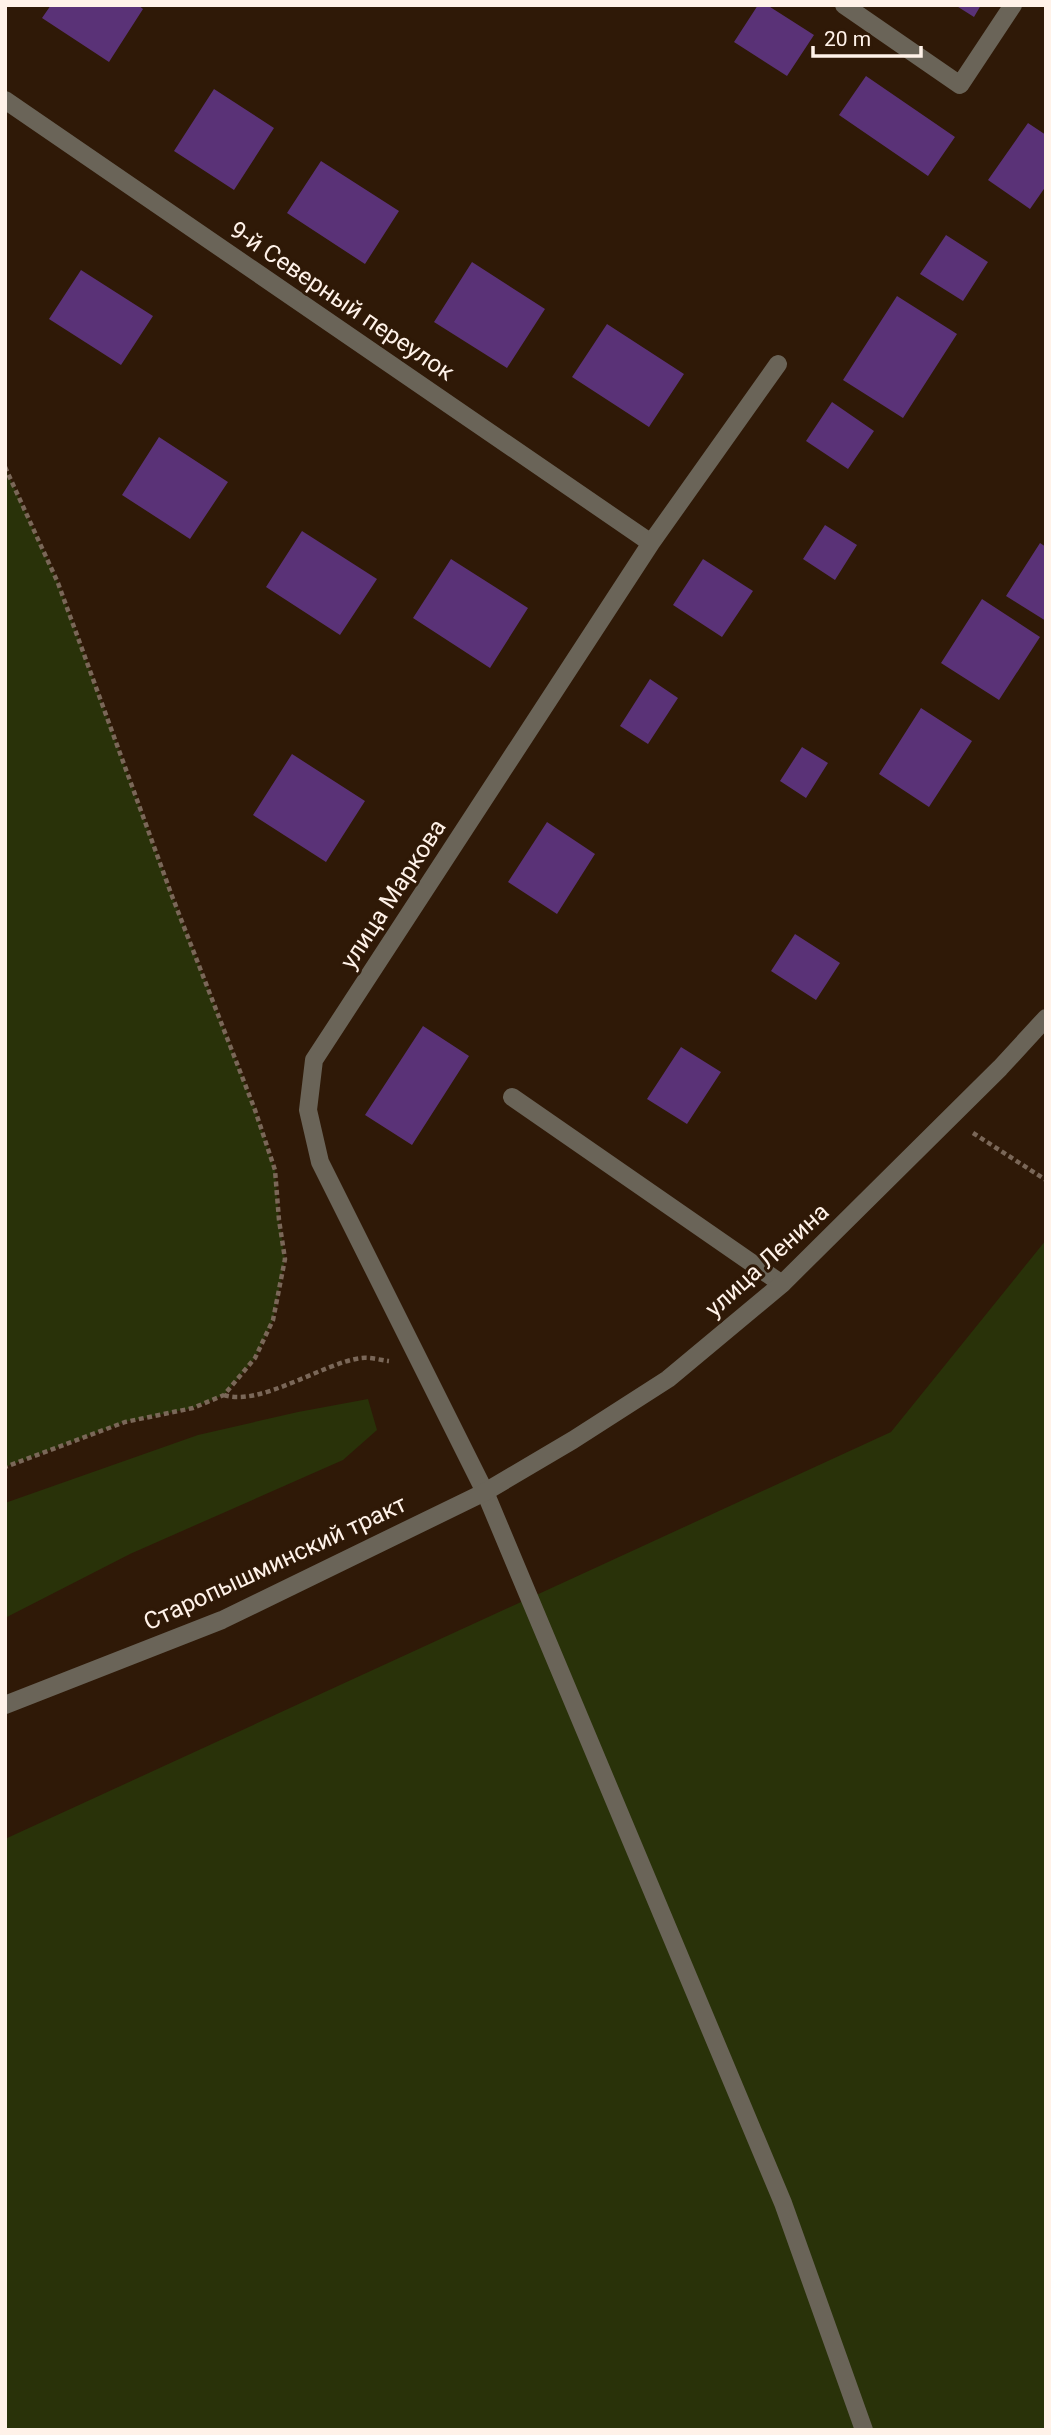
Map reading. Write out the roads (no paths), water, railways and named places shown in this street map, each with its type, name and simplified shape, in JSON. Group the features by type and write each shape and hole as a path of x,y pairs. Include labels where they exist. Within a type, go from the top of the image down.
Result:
{"street":[{"path":"844,5 960,85 1013,5"},
{"name":"9-й Северный переулок","path":"5,100 651,543"},
{"name":"улица Маркова","path":"778,364 651,543 314,1060 308,1110 320,1162 485,1492 783,2203 864,2430"},
{"name":"улица Ленина","path":"485,1492 668,1380 782,1284 1000,1069 1046,1018"},
{"path":"512,1097 782,1284"},
{"name":"Старопышминский тракт","path":"5,1705 222,1620 485,1492"}]}
